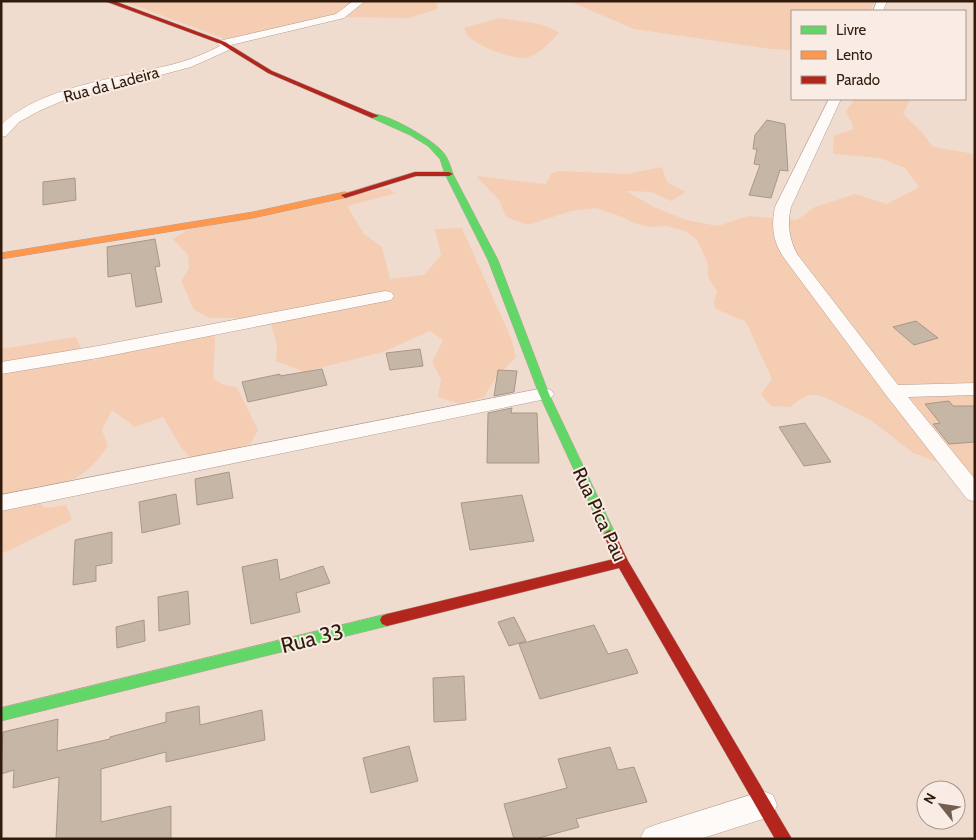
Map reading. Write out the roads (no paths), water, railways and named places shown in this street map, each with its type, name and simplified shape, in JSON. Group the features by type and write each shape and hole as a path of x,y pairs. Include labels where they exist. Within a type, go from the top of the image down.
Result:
{"street":[{"name":"Rua Pica Pau","path":"108,1 225,45 270,72 406,129 434,148 444,158 449,174 493,260 544,394 622,562 784,839"},
{"name":"Rua da Ladeira","path":"1,133 4,128 24,113 51,100 183,66 225,45 340,16 360,1"},
{"path":"835,100 782,207 779,222 780,238 790,255 893,391 975,494"},
{"path":"1,256 252,215 356,192 405,176 449,174"},
{"path":"1,368 98,352 385,296"},
{"path":"893,391 975,389"},
{"path":"1,502 544,394"},
{"name":"Rua 33","path":"1,715 622,562"},
{"path":"655,839 763,805"}]}
